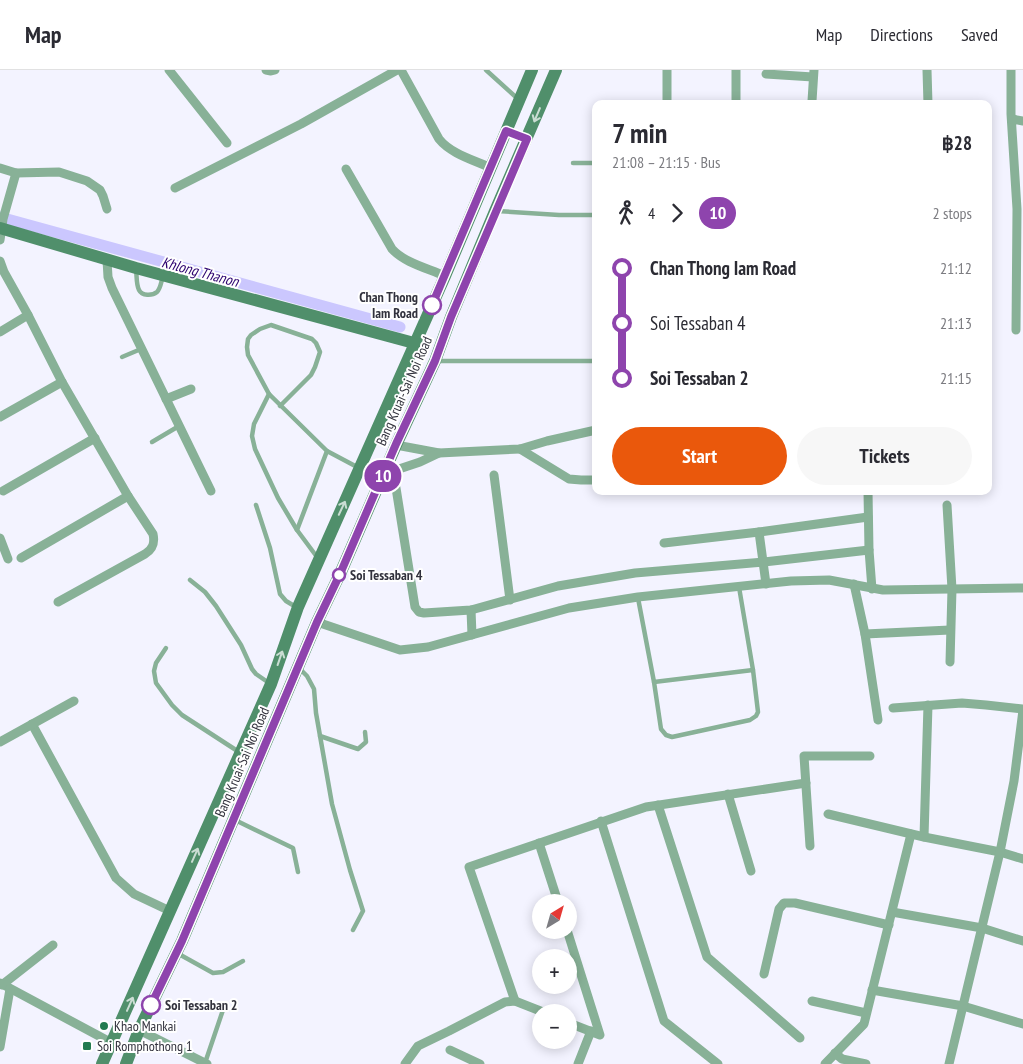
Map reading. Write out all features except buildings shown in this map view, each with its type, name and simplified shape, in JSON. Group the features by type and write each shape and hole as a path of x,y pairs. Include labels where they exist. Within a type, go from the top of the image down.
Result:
{"main road":[{"name":"Bang Kruai-Sai Noi Road","path":"102,1064 271,684 318,559 445,276 532,70"},
{"name":"Bang Kruai-Sai Noi Road","path":"126,1064 139,1030 205,888 317,622 435,361 495,211 556,70"},
{"path":"506,131 527,139"},
{"path":"1,229 414,344"},
{"path":"185,879 205,888"}],"street":[{"path":"169,70 226,143"},
{"path":"266,70 271,72 275,70"},
{"path":"175,188 301,124 397,70"},
{"path":"401,70 444,144 450,149 491,168"},
{"path":"667,70 667,100"},
{"path":"736,70 736,100"},
{"path":"927,70 928,100"},
{"path":"1011,70 1012,120 1020,209 1020,282 1016,330"},
{"path":"766,74 814,74 812,100"},
{"path":"1012,120 1023,121"},
{"path":"0,168 16,173 59,172 87,180 100,190 107,209"},
{"path":"346,169 396,254 445,276"},
{"path":"1,229 16,173"},
{"path":"107,260 108,276 112,288 211,491"},
{"path":"0,261 62,382 128,496 153,534 155,541 150,551 58,602"},
{"path":"0,332 28,315"},
{"path":"0,417 62,382"},
{"path":"166,399 191,389"},
{"path":"396,444 440,453 520,449 592,431"},
{"path":"3,491 94,438"},
{"path":"520,449 570,479 592,480"},
{"path":"383,476 440,453"},
{"path":"494,475 510,600"},
{"path":"383,476 396,488 415,607 419,612 424,613 471,610 558,586 635,573 764,562 869,550"},
{"path":"868,495 872,589"},
{"path":"21,558 128,496"},
{"path":"947,505 952,589 950,662"},
{"path":"664,543 759,532 868,516"},
{"path":"759,532 766,584"},
{"path":"0,538 8,559"},
{"path":"317,622 400,650 428,647 569,608 638,597 791,581 829,580 883,590 1023,588"},
{"path":"854,584 865,634 878,720"},
{"path":"471,610 472,635"},
{"path":"865,634 950,630"},
{"path":"0,742 74,701"},
{"path":"893,708 962,703 1023,709 1018,782 949,1064"},
{"path":"924,836 928,705"},
{"path":"32,724 116,878 134,894 170,911"},
{"path":"810,846 804,756 870,756"},
{"path":"514,1002 470,867 646,807 806,782"},
{"path":"728,794 751,871"},
{"path":"658,805 707,957 800,1038"},
{"path":"828,814 911,834 1000,852 1023,859"},
{"path":"601,821 664,1021 718,1064"},
{"path":"825,1064 864,1024 911,834"},
{"path":"539,843 555,894"},
{"path":"764,974 779,909 784,904 795,903 889,925"},
{"path":"892,912 982,928 1023,941"},
{"path":"570,939 600,1035 577,1025"},
{"path":"0,1047 4,986 53,945"},
{"path":"4,986 112,1043"},
{"path":"872,990 963,1006 1023,1024"},
{"path":"812,1001 866,1013"},
{"path":"405,1064 418,1046 505,1002 514,1002 532,1008"},
{"path":"139,1030 206,1064"},
{"path":"578,1064 591,1031"},
{"path":"450,1050 480,1064"},
{"path":"835,1053 842,1059 866,1064"}],"lane":[{"path":"486,70 519,100"},
{"path":"573,163 592,163"},
{"path":"495,211 592,215"},
{"path":"136,268 137,285 139,290 146,295 157,292 163,275"},
{"path":"280,406 311,375 320,352 312,339 271,325 251,335 247,347 248,354 269,394 280,406 327,451 360,468"},
{"path":"122,358 142,348"},
{"path":"435,361 592,361"},
{"path":"269,394 254,424 252,436 255,448 278,498 297,530 318,559"},
{"path":"152,442 180,426"},
{"path":"297,530 327,451"},
{"path":"256,504 270,548 280,594 286,602 298,608"},
{"path":"190,580 205,592 216,606 241,645 252,669 271,684"},
{"path":"638,597 661,729 666,735 672,737 754,718 758,712 740,587"},
{"path":"166,648 156,663 154,671 156,684 182,715 240,753"},
{"path":"298,667 307,676 314,688 316,713 332,804 363,911 352,930"},
{"path":"654,682 753,670"},
{"path":"320,736 358,749 366,742 365,732"},
{"path":"234,819 293,848 298,872"},
{"path":"176,952 213,973 223,972 242,961"},
{"path":"206,1064 224,1007"}],"waterway":[{"name":"Khlong Thanon","path":"0,217 400,327"}],"bus line":[{"name":"10","path":"151,1005 182,941 317,622 435,361 451,317 527,139 506,131 432,305"}],"place":[{"name":"Chan Thong Iam Road","path":"432,305"},
{"name":"Soi Tessaban 4","path":"339,575"},
{"name":"Soi Tessaban 2","path":"151,1005"},
{"name":"Khao Mankai","path":"104,1026"},
{"name":"Soi Romphothong 1","path":"87,1046"}]}
